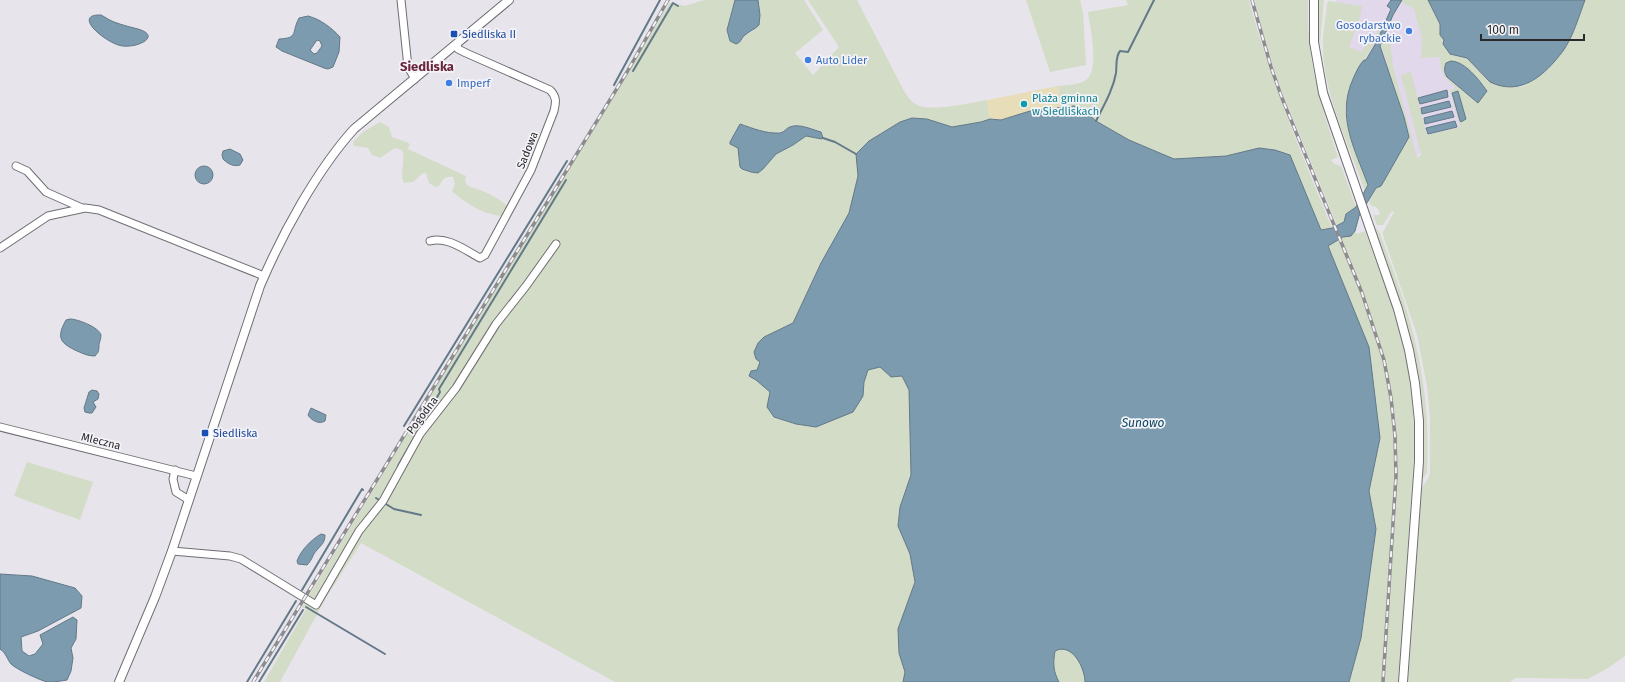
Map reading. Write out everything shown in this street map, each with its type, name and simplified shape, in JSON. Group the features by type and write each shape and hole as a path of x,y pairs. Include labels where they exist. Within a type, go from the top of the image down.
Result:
{"main road":[{"path":"119,682 155,597 172,551 264,276 308,194 340,146 365,120 509,0"},
{"path":"1314,0 1314,37 1320,82 1348,169 1404,329 1412,366 1418,406 1419,461 1403,682"}],"street":[{"path":"401,0 408,67 415,79"},
{"name":"Sadowa","path":"430,241 436,239 447,241 480,258 485,255 531,170 554,111 556,101 554,94 550,90 466,53 458,49 457,44"},
{"path":"16,166 27,171 46,192 82,208"},
{"path":"0,248 48,216 82,208 90,208 99,210 264,276"},
{"name":"Pogodna","path":"172,551 230,556 241,559 316,605 359,532 383,501 420,434 456,388 496,324 556,244"},
{"name":"Mleczna","path":"0,428 196,476"},
{"path":"176,470 173,479 176,492 189,500"}],"shaded area":[{"path":"1336,0 1424,0 1465,63 1490,91 1478,131 1429,145 1415,158 1330,52"}],"green space":[{"path":"704,0 735,0 731,12 741,42 745,35 753,31 760,15 758,0 804,0 823,30 795,53 813,75 839,47 808,0 857,0 903,89 909,98 917,105 932,108 962,105 987,100 990,119 960,127 945,126 928,119 908,120 879,134 856,154 858,176 849,213 821,263 793,323 764,337 756,380 770,392 767,407 863,396 864,382 868,370 880,367 891,377 902,376 909,390 911,475 900,507 898,526 910,554 915,582 899,653 905,672 903,682 615,682 361,543 326,598 280,682 264,682 306,609 302,607 670,2 685,6","holes":["740,124 772,133 784,131 789,127 821,132 823,138 806,136 776,154 763,169 740,167 738,148 736,146"]},
{"path":"1026,0 1080,0 1083,12 1086,65 1050,72"},
{"path":"1126,0 1249,0 1276,87 1332,228 1321,230 1290,155 1259,148 1226,156 1174,159 1129,140 1096,121 1081,108 1074,106 1060,107 1058,86 1083,82 1090,75 1092,68 1093,48 1088,12 1128,5"},
{"path":"1254,0 1308,0 1309,42 1312,61 1325,118 1338,157 1331,160 1334,164 1341,166 1356,207 1346,214 1344,222 1337,225 1284,97 1273,67"},
{"path":"1318,0 1324,0 1320,46 1318,32"},
{"path":"1402,0 1428,0 1440,24 1440,34 1455,56 1467,58 1490,82 1507,86 1522,87 1534,80 1563,50 1585,0 1625,0 1625,656 1608,668 1588,679 1515,678 1510,682 1408,682 1422,488 1429,477 1430,472 1430,416 1427,386 1417,335 1383,235 1383,232 1394,212 1392,211 1383,225 1377,225 1373,215 1380,215 1379,211 1376,207 1371,206 1369,201 1376,188 1387,62 1381,46 1387,33 1389,33 1393,66 1417,158 1421,155 1401,75 1411,72 1427,135 1460,127 1450,90 1456,88 1444,75 1440,57 1421,58 1422,39 1414,9 1402,2","holes":["1464,65 1482,84 1478,103 1452,81 1444,72 1445,66"]},
{"path":"1329,1 1362,6 1360,17 1349,47 1361,52 1368,42 1371,43 1381,24 1382,25 1375,42 1367,56 1360,64 1348,91 1345,109 1349,134 1368,185 1365,191 1333,103 1324,67 1323,43 1327,3"},
{"path":"380,122 389,127 392,137 410,144 408,149 466,176 465,181 468,186 486,193 504,203 513,212 511,216 487,213 471,206 452,191 455,184 453,177 446,178 439,186 435,187 429,183 426,173 423,173 413,182 404,183 402,176 402,150 395,148 380,158 372,155 368,148 354,146 353,142 363,132"},
{"path":"1374,226 1380,233 1410,320 1420,365 1425,395 1428,441 1427,472 1422,479 1424,442 1420,381 1412,342"},
{"path":"1355,231 1357,234 1365,231 1390,299 1402,341 1412,398 1414,456 1398,682 1349,682 1361,638 1376,529 1369,491 1380,438 1328,246 1343,237 1351,236"},
{"path":"27,462 93,482 80,520 14,496"},
{"path":"1061,648 1075,656 1083,671 1085,682 1059,682 1054,667 1054,659 1055,651"}],"sand":[{"name":"Plaża gminna w Siedliskach","path":"1058,86 1060,107 1030,111 1001,120 990,119 987,100"}],"water":[{"path":"735,0 758,0 760,15 759,25 745,35 736,44 730,41 727,30"},
{"name":"Sunowo","path":"1391,0 1402,0 1393,15 1380,46 1404,117 1409,137 1381,186 1376,188 1359,216 1355,231 1351,236 1343,237 1328,246 1369,347 1380,438 1369,491 1376,529 1361,638 1349,682 1085,682 1083,670 1076,658 1067,650 1061,649 1055,651 1054,659 1054,667 1059,682 903,682 905,672 899,653 898,629 915,582 910,554 898,526 900,507 911,475 909,390 902,376 891,377 880,367 868,370 864,382 863,396 853,412 816,427 796,424 774,417 767,407 770,392 749,376 751,371 757,370 760,362 756,359 754,352 758,343 764,337 793,323 821,263 849,213 858,176 856,154 869,141 900,122 912,118 927,119 952,127 990,119 1001,120 1030,111 1074,106 1081,108 1096,121 1129,140 1174,159 1226,156 1259,148 1275,150 1290,155 1321,230 1332,228 1344,222 1346,214 1356,207 1368,185 1349,133 1346,107 1348,93 1353,79 1359,66 1364,60 1366,60 1376,43 1391,9 1387,6"},
{"path":"1428,0 1585,0 1570,39 1556,60 1531,81 1512,87 1501,86 1490,82 1467,58 1450,54 1443,44 1444,40 1440,35 1440,24"},
{"path":"101,15 114,22 145,32 148,35 148,38 141,43 129,46 123,46 109,41 90,24 89,19 92,16"},
{"path":"308,16 317,19 330,27 340,37 339,52 333,67 328,69 324,68 282,51 276,47 279,39 292,36 294,34 299,18","holes":["317,40 320,41 322,46 317,53 314,54 310,50"]},
{"path":"1451,61 1462,64 1467,68 1476,76 1487,91 1478,103 1447,77 1445,72 1446,63"},
{"path":"1447,90 1448,97 1420,104 1418,98"},
{"path":"1458,91 1466,119 1461,122 1452,93"},
{"path":"1449,101 1451,107 1422,114 1421,108"},
{"path":"1452,111 1454,117 1425,124 1424,118"},
{"path":"1455,121 1457,127 1428,134 1426,128"},
{"path":"740,124 770,133 780,133 794,126 802,126 821,132 823,138 806,136 776,154 758,173 751,172 740,167 738,148 730,144"},
{"path":"230,149 240,154 243,160 240,165 231,165 223,159 223,151"},
{"path":"204,166 210,169 213,175 210,181 204,184 198,181 195,175 198,169"},
{"path":"66,320 78,320 87,324 99,332 101,338 99,349 95,356 79,352 63,342 61,339 61,331"},
{"path":"92,390 97,391 99,394 98,399 93,402 96,407 92,413 89,413 85,412 84,408 89,392"},
{"path":"311,408 326,415 325,421 318,422 311,419 308,415"},
{"path":"321,534 325,535 324,542 315,552 309,563 307,565 298,564 297,561 304,549 310,542"},
{"path":"0,574 32,576 75,588 82,596 81,608 38,631 21,637 22,651 29,656 35,654 43,644 40,635 73,617 77,620 76,639 71,648 73,658 71,671 67,680 48,682 35,677 11,664 0,649"}],"waterway":[{"path":"614,85 660,0"},
{"path":"1096,121 1113,85 1118,53 1120,51 1128,52 1154,0"},
{"path":"633,71 673,3 678,6"},
{"path":"823,138 835,142 856,154"},
{"path":"404,426 567,161"},
{"path":"398,466 440,392 439,389 566,180"},
{"path":"302,590 362,489 363,490"},
{"path":"376,498 394,509 421,515"},
{"path":"247,682 296,601"},
{"path":"306,607 385,654"},
{"path":"259,682 303,610"}],"railway":[{"path":"253,682 627,72 668,0"},
{"path":"1252,0 1271,67 1282,98 1362,293 1384,360 1391,398 1395,436 1396,476 1383,682"}],"place":[{"name":"Gosodarstwo rybackie","path":"1409,31"},
{"name":"Siedliska II","path":"454,34"},
{"name":"Auto Lider","path":"808,60"},
{"name":"Imperf","path":"449,83"},
{"name":"Plaża gminna w Siedliskach","path":"1024,104"},
{"name":"Siedliska","path":"205,433"}],"district":[{"name":"Siedliska","path":"427,66"}]}
